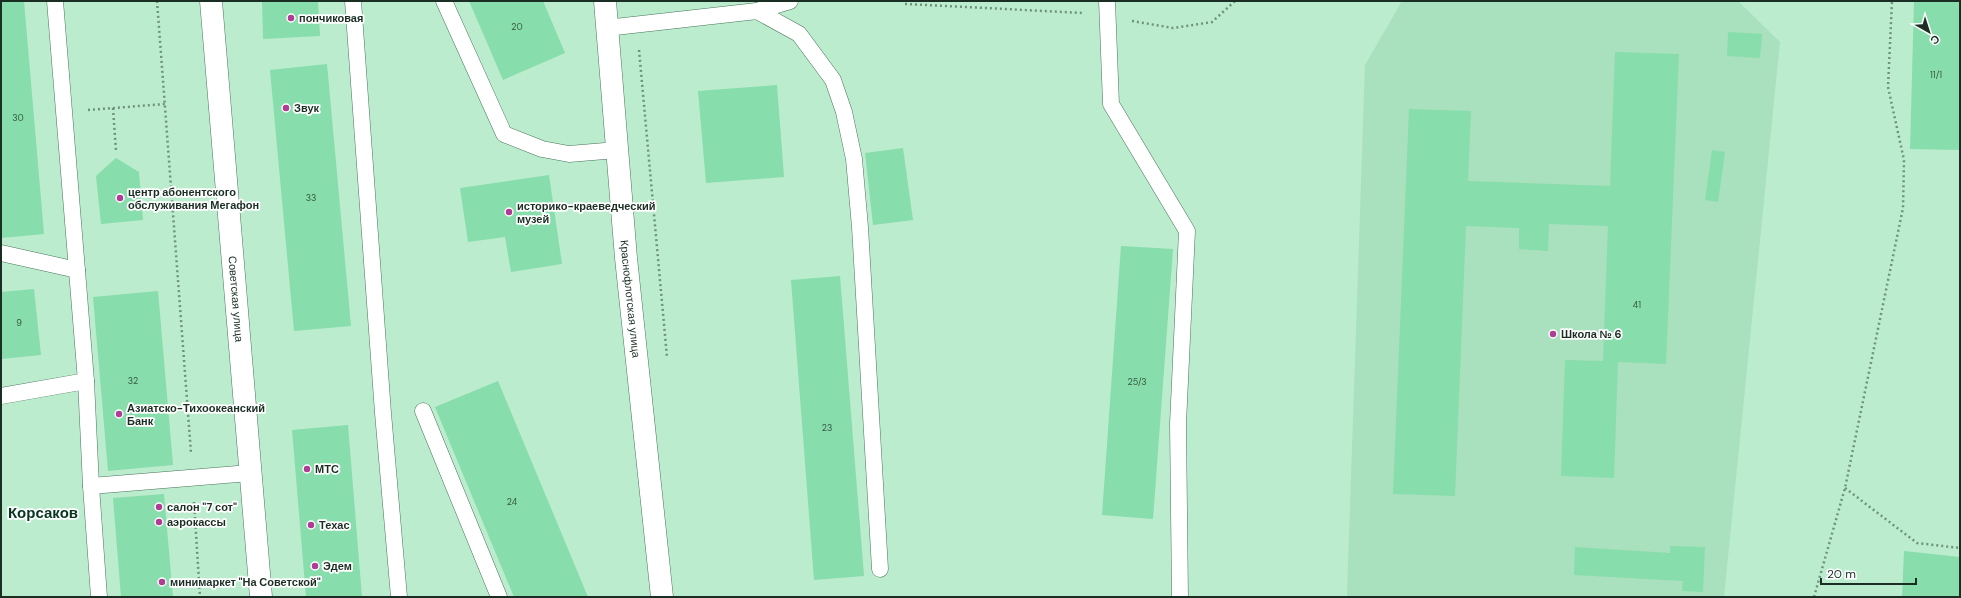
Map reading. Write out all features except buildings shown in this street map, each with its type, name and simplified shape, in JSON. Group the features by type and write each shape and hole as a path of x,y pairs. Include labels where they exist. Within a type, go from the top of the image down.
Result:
{"main road":[{"name":"Советская улица","path":"211,1 261,597"},
{"name":"Краснофлотская улица","path":"605,1 606,28 626,258 662,597"}],"lane":[{"path":"55,1 86,381 91,486 99,597"},
{"path":"353,1 383,413 399,597"},
{"path":"444,1 504,134 542,149 569,154 617,150"},
{"path":"606,28 757,11 790,1"},
{"path":"1107,1 1112,104 1187,231 1178,424 1180,597"},
{"path":"757,11 799,34 833,80 844,112 853,152 860,227 880,569"},
{"path":"1,253 77,270"},
{"path":"1,396 86,381"},
{"path":"423,411 499,597"},
{"path":"91,486 250,473"}],"path":[{"path":"157,1 193,477 200,597"},
{"path":"905,4 1088,13 1172,28 1212,22 1234,1"},
{"path":"1814,597 1845,488 1903,208 1904,160 1888,87 1892,1"},
{"path":"637,25 667,359"},
{"path":"64,112 165,104"},
{"path":"113,108 116,151"},
{"path":"1845,488 1916,542 1960,548"}],"shaded area":[{"name":"Школа № 6","path":"1402,1 1738,1 1780,42 1724,597 1347,596 1365,65"}],"place":[{"name":"пончиковая","path":"291,18"},
{"name":"Звук","path":"286,108"},
{"name":"центр абонентского обслуживания Мегафон","path":"120,198"},
{"name":"историко-краеведческий музей","path":"509,212"},
{"name":"Школа № 6","path":"1553,334"},
{"name":"Азиатско-Тихоокеанский Банк","path":"119,414"},
{"name":"МТС","path":"307,469"},
{"name":"салон \"7 сот\"","path":"159,507"},
{"name":"аэрокассы","path":"159,522"},
{"name":"Техас","path":"311,525"},
{"name":"Эдем","path":"315,566"},
{"name":"минимаркет \"На Советской\"","path":"162,582"}],"district":[{"name":"Корсаков","path":"43,513"}]}
